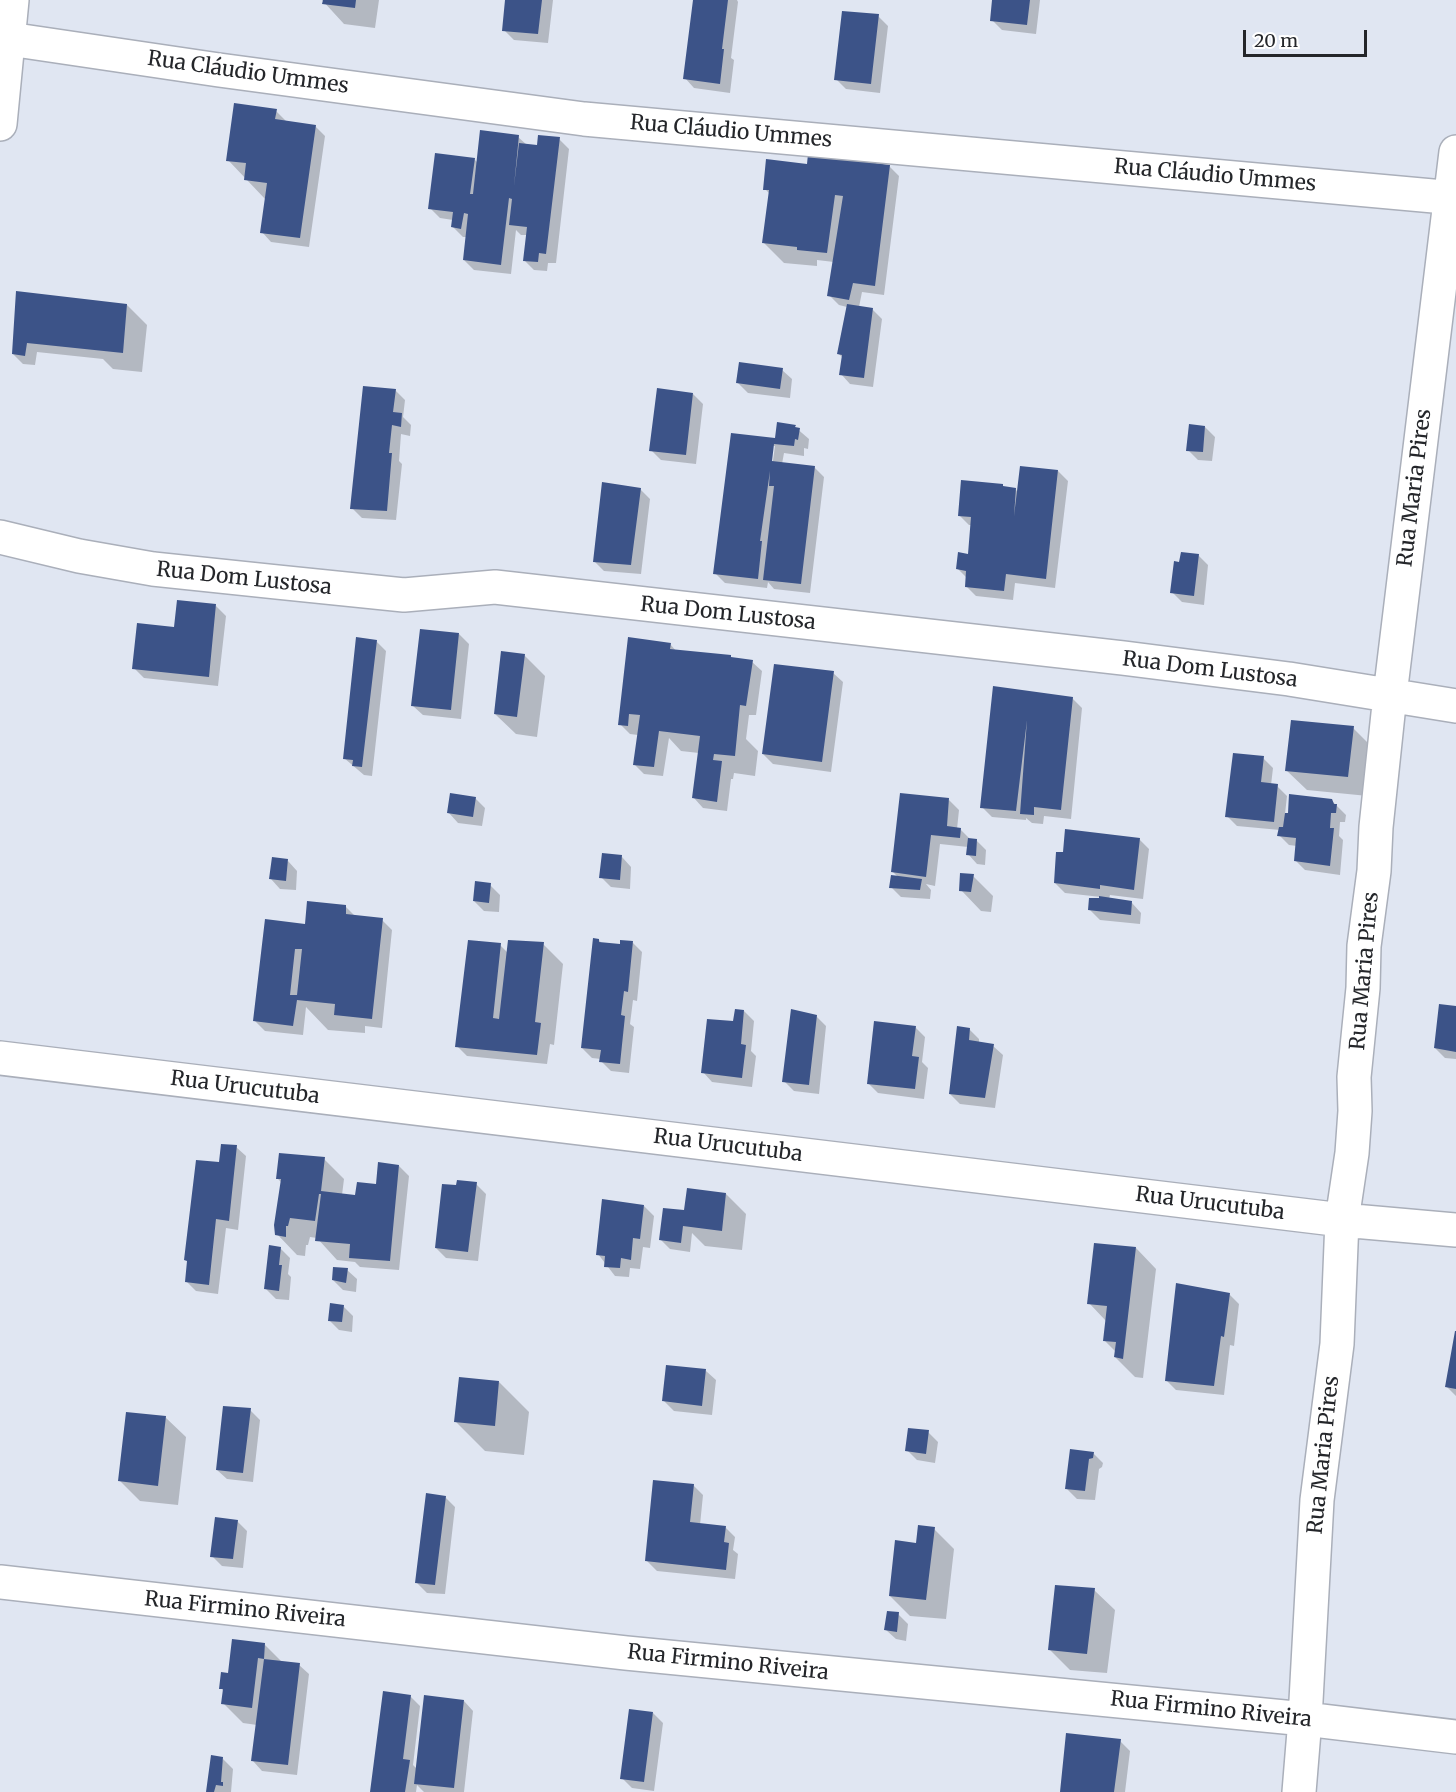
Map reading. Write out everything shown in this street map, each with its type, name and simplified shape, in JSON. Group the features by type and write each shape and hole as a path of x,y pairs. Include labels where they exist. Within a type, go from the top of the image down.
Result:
{"street":[{"path":"0,124 12,0"},
{"name":"Rua Cláudio Ummes","path":"9,39 584,119 1454,198"},
{"name":"Rua Maria Pires","path":"1299,1792 1317,1500 1336,1344 1342,1220 1352,1153 1355,1112 1354,1077 1363,988 1364,946 1374,871 1376,827 1390,695 1454,198 1456,152"},
{"name":"Rua Dom Lustosa","path":"0,537 79,556 153,569 404,595 495,587 1123,658 1289,679 1456,706"},
{"name":"Rua Urucutuba","path":"0,1059 1342,1220 1456,1230"},
{"name":"Rua Firmino Riveira","path":"0,1582 626,1653 1305,1719 1456,1737"}],"building":[{"path":"323,0 356,0 355,8 322,4"},
{"path":"505,0 542,0 538,34 502,31"},
{"path":"693,0 728,0 720,84 683,79"},
{"path":"992,0 1030,0 1027,25 990,21"},
{"path":"842,11 879,14 871,84 834,80"},
{"path":"234,103 277,109 275,119 316,125 300,238 260,233 267,183 244,180 246,163 226,161"},
{"path":"480,130 519,135 514,186 519,143 537,145 538,135 560,137 546,254 539,253 538,262 523,261 527,227 509,225 512,199 509,198 501,265 463,260 468,214 464,213 461,229 451,227 453,212 428,209 435,153 475,158 470,194 473,194"},
{"path":"808,154 890,165 875,286 853,283 849,300 827,296 843,196 835,195 827,253 762,243 769,190 763,190 766,159 807,164"},
{"path":"16,291 127,304 123,353 27,343 25,356 12,354"},
{"path":"847,304 873,308 864,378 839,375 842,355 837,354"},
{"path":"739,362 783,368 780,389 736,383"},
{"path":"363,386 396,389 393,412 402,413 401,427 392,425 387,511 350,509"},
{"path":"657,388 693,393 686,455 649,451"},
{"path":"777,422 796,425 795,427 800,428 798,440 795,439 794,446 774,444 772,461 815,466 801,584 763,580 774,486 769,486 770,471 760,541 762,541 758,579 713,574 731,433 775,438"},
{"path":"1189,424 1205,426 1203,452 1186,451"},
{"path":"1020,466 1058,470 1046,579 1006,574 1004,591 965,587 966,571 956,569 958,552 968,554 971,517 958,516 961,480 1003,484 1003,486 1016,488 1014,516"},
{"path":"602,482 641,488 631,565 593,562"},
{"path":"1181,552 1199,554 1194,596 1170,593 1174,561 1179,562"},
{"path":"177,600 216,604 209,677 132,669 137,623 174,627"},
{"path":"420,629 459,633 451,710 411,706"},
{"path":"356,637 377,640 362,767 352,766 353,760 343,759"},
{"path":"628,637 671,643 670,649 731,655 731,657 753,660 746,706 740,705 735,756 714,754 713,760 722,761 717,802 692,798 700,736 659,731 654,767 633,765 640,715 629,714 628,726 618,725"},
{"path":"501,651 525,654 517,717 494,714"},
{"path":"774,664 834,671 822,762 762,754"},
{"path":"993,686 1073,697 1061,810 1034,807 1034,815 1020,814 1027,720 1016,811 980,808"},
{"path":"1291,720 1354,726 1348,777 1285,771"},
{"path":"1233,753 1264,756 1261,782 1278,784 1274,822 1225,817"},
{"path":"450,793 476,797 473,817 447,813"},
{"path":"900,793 949,798 947,826 961,828 960,838 931,835 926,877 891,872"},
{"path":"1289,794 1332,799 1334,804 1337,804 1336,813 1331,813 1330,828 1334,828 1330,866 1294,861 1296,838 1277,836 1279,827 1283,827 1285,813 1288,813"},
{"path":"1065,829 1140,838 1134,890 1100,885 1100,889 1054,883 1056,852 1063,852"},
{"path":"968,838 977,839 976,856 966,855"},
{"path":"602,853 622,855 620,880 599,878"},
{"path":"272,857 288,859 286,881 269,879"},
{"path":"960,873 974,874 971,892 959,891"},
{"path":"891,875 922,879 920,890 889,888"},
{"path":"475,881 491,883 489,903 473,901"},
{"path":"1099,896 1132,901 1131,915 1088,910 1089,898 1099,898"},
{"path":"307,901 346,905 346,914 383,918 372,1019 334,1015 335,1004 297,1000 293,1026 253,1021 265,919 305,924","holes":["295,949 302,949 297,995 290,995"]},
{"path":"593,938 599,939 599,942 620,944 620,940 633,941 628,992 624,991 621,1015 625,1016 620,1064 599,1062 601,1050 581,1048"},
{"path":"468,940 501,943 493,1018 499,1019 508,940 544,942 535,1022 541,1023 537,1055 455,1047"},
{"path":"1439,1004 1456,1006 1456,1052 1434,1048"},
{"path":"735,1009 744,1010 741,1044 746,1045 742,1078 701,1073 707,1019 733,1021"},
{"path":"791,1009 817,1015 809,1085 782,1082"},
{"path":"874,1021 916,1026 912,1056 919,1057 915,1089 867,1084"},
{"path":"957,1026 970,1028 969,1040 994,1044 985,1098 949,1094"},
{"path":"221,1144 237,1145 229,1221 216,1219 209,1285 185,1282 187,1261 184,1260 196,1160 219,1162"},
{"path":"279,1153 325,1157 321,1191 355,1195 357,1182 376,1184 378,1162 399,1165 390,1261 349,1258 350,1244 315,1241 321,1194 319,1194 315,1221 290,1218 286,1226 286,1237 275,1235 274,1225 281,1179 276,1179"},
{"path":"457,1180 477,1182 468,1252 435,1248 442,1184 456,1185"},
{"path":"687,1188 726,1193 722,1231 683,1226 681,1243 659,1240 663,1208 684,1210"},
{"path":"602,1199 644,1205 640,1239 633,1238 631,1260 621,1258 620,1268 604,1267 605,1256 596,1255"},
{"path":"1094,1243 1136,1247 1123,1359 1114,1357 1116,1342 1103,1341 1107,1306 1087,1304"},
{"path":"269,1245 281,1247 279,1265 282,1265 279,1291 264,1289"},
{"path":"333,1267 348,1268 346,1283 332,1280"},
{"path":"1176,1283 1230,1293 1214,1386 1165,1381"},
{"path":"330,1303 344,1305 342,1322 328,1321"},
{"path":"1456,1331 1456,1389 1445,1387"},
{"path":"666,1365 706,1369 702,1406 662,1401"},
{"path":"459,1377 499,1381 495,1426 454,1422"},
{"path":"223,1406 251,1408 243,1473 216,1470"},
{"path":"126,1412 166,1416 158,1486 118,1481"},
{"path":"908,1428 929,1430 926,1454 905,1451"},
{"path":"1070,1449 1094,1452 1093,1458 1089,1459 1085,1491 1065,1489"},
{"path":"653,1480 694,1484 690,1522 726,1526 724,1542 729,1543 726,1570 645,1561"},
{"path":"426,1493 446,1496 435,1585 415,1583"},
{"path":"215,1517 238,1520 233,1559 210,1557"},
{"path":"918,1525 935,1527 926,1600 889,1596 895,1540 916,1543"},
{"path":"1055,1585 1095,1588 1087,1654 1048,1650"},
{"path":"887,1611 899,1612 897,1632 884,1630"},
{"path":"232,1639 265,1643 264,1659 258,1658 252,1708 221,1704 223,1689 219,1689 221,1672 228,1673"},
{"path":"264,1659 300,1663 288,1765 251,1761"},
{"path":"383,1691 411,1695 403,1759 410,1760 405,1792 370,1792"},
{"path":"424,1695 464,1700 454,1788 414,1784"},
{"path":"629,1709 653,1712 644,1782 620,1779"},
{"path":"1066,1733 1121,1739 1114,1792 1060,1792"},
{"path":"211,1755 223,1757 221,1782 223,1786 216,1785 214,1792 206,1792"}]}
